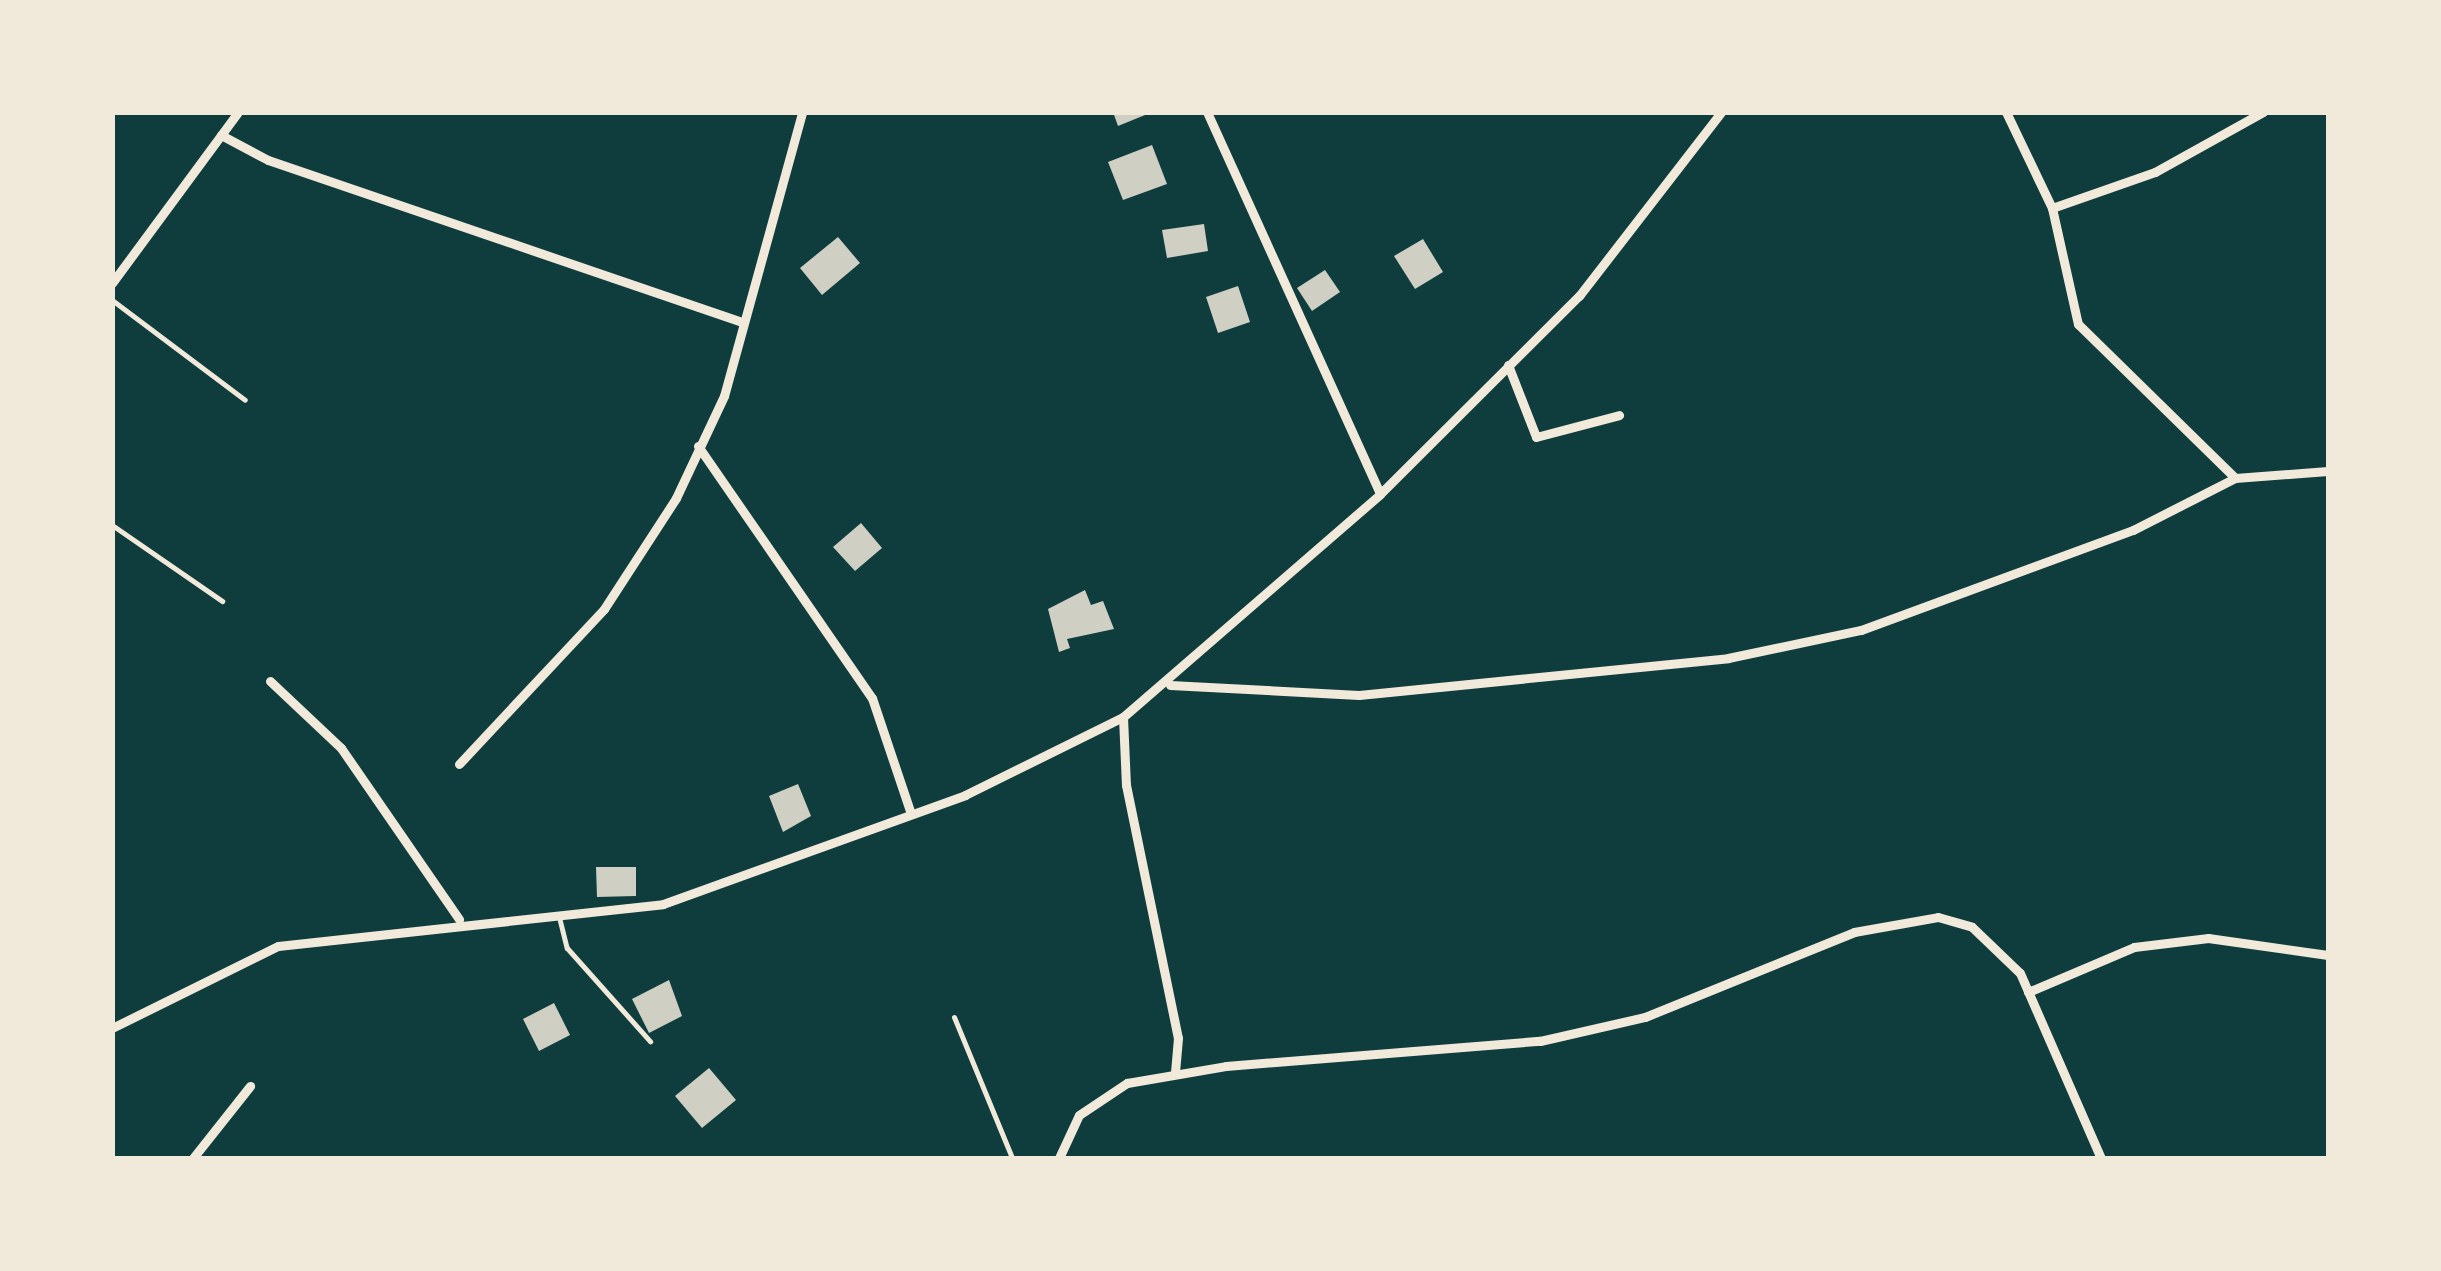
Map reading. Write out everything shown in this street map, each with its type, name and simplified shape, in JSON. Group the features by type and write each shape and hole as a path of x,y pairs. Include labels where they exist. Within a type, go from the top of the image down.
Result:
{"street":[{"path":"112,283 238,112"},
{"path":"459,764 604,609 652,540 724,396 802,112"},
{"path":"1207,112 1380,494"},
{"path":"112,1028 278,946 459,919 558,915 663,904 911,814 1122,718 1170,685 1380,494 1508,365 1650,213 1721,112"},
{"path":"2006,112 2052,208 2078,324 2236,478"},
{"path":"2052,208 2154,172 2263,112"},
{"path":"221,135 268,160 742,322"},
{"path":"1508,365 1536,437 1619,414"},
{"path":"698,446 872,698 911,814"},
{"path":"1170,685 1359,694 1728,658 1862,630 2133,530 2236,478 2328,472"},
{"path":"270,681 341,748 459,919"},
{"path":"1122,718 1126,784 1178,1038 1175,1072"},
{"path":"1059,1158 1079,1114 1100,1098 1175,1072 1540,1041 1645,1017 1900,920 1972,927 2028,992 2101,1158"},
{"path":"2028,992 2134,947 2208,938 2328,955"},
{"path":"193,1158 250,1086"}],"lane":[{"path":"112,300 245,400"},
{"path":"112,525 222,601"},
{"path":"558,915 568,948 650,1042"},
{"path":"954,1017 1012,1158"}],"building":[{"path":"1113,112 1150,112 1150,113 1118,126"},
{"path":"1152,145 1167,184 1123,200 1108,162"},
{"path":"1204,224 1208,251 1167,258 1162,230"},
{"path":"838,237 860,263 822,295 800,268"},
{"path":"1423,239 1443,272 1415,289 1394,256"},
{"path":"1325,270 1340,292 1312,311 1297,288"},
{"path":"1238,286 1250,322 1218,333 1206,297"},
{"path":"861,523 882,548 855,571 833,547"},
{"path":"1085,590 1091,605 1103,601 1114,629 1067,639 1070,648 1059,652 1048,609"},
{"path":"798,784 811,816 783,832 769,796"},
{"path":"596,867 636,867 636,896 597,897"},
{"path":"669,980 682,1016 649,1033 632,999"},
{"path":"554,1003 570,1035 539,1051 523,1019"},
{"path":"709,1068 736,1100 702,1128 675,1096"}]}
